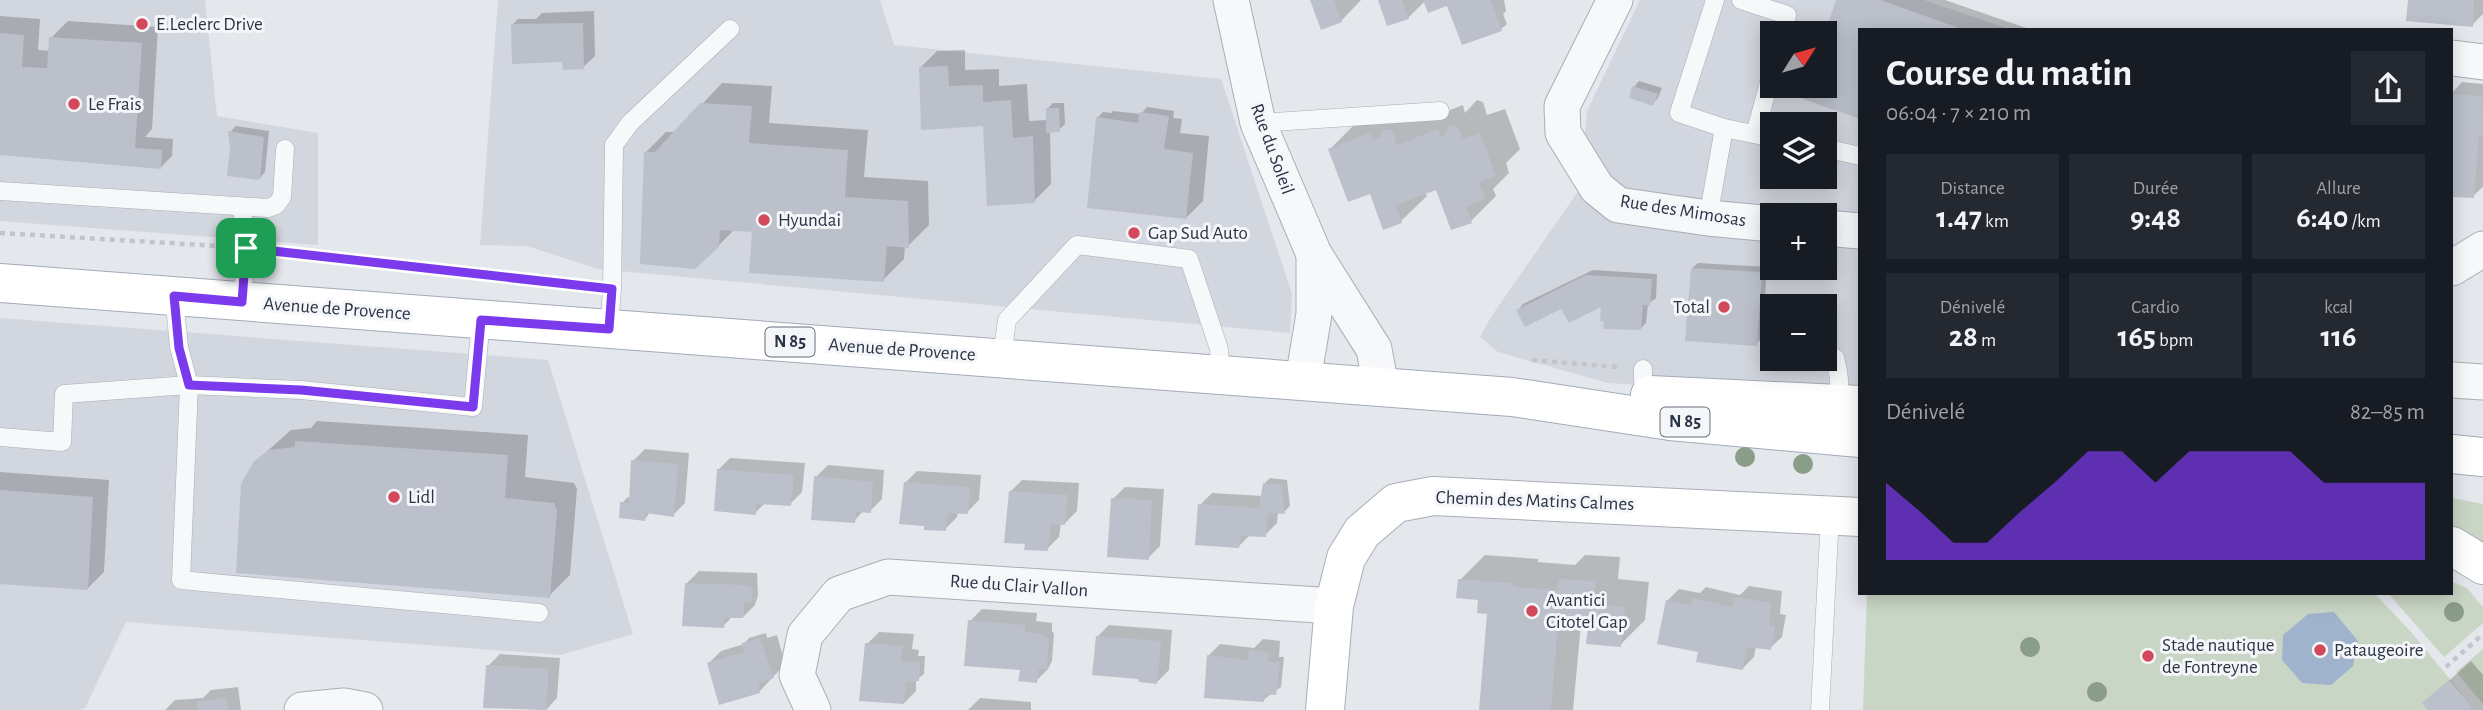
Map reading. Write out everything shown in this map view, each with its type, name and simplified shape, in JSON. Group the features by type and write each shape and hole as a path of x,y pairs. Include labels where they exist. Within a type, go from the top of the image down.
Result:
{"main road":[{"name":"Avenue de Provence","path":"0,283 1512,397 1654,395 1849,404"},
{"name":"Avenue de Provence","path":"1654,395 1812,435 1858,438"},
{"path":"2453,454 2483,457"},
{"path":"2453,480 2483,483"},
{"name":"Chemin des Matins Calmes","path":"1325,710 1334,606 1346,558 1362,532 1396,503 1433,496 1845,516"},
{"path":"2453,547 2483,565"}],"street":[{"name":"Rue du Soleil","path":"1231,0 1258,123 1314,254 1374,349 1381,387"},
{"name":"Rue des Mimosas","path":"1615,0 1562,106 1563,133 1597,188 1618,205 1760,223"},
{"path":"2453,58 2483,62"},
{"path":"1837,229 1858,231"},
{"path":"2453,267 2483,249"},
{"name":"Rue du Soleil","path":"1303,380 1314,314 1314,254"},
{"path":"2453,380 2483,382"},
{"name":"Rue du Clair Vallon","path":"813,710 797,675 806,635 839,594 888,577 1334,606"},
{"path":"302,710 344,706 365,710"}],"lane":[{"path":"1714,0 1679,113 1724,128 1760,135"},
{"path":"1741,0 1787,15 1785,21"},
{"path":"609,329 614,145 630,123 730,29"},
{"path":"1755,134 1765,98"},
{"path":"1258,123 1440,111"},
{"path":"1709,218 1724,128"},
{"path":"0,191 268,208 276,205 282,197 285,149"},
{"path":"1837,151 1858,156"},
{"path":"242,206 246,248 242,302"},
{"path":"1002,358 1007,320 1077,245 1189,259 1219,349 1220,374"},
{"path":"174,296 179,348 189,385 181,580 539,613"},
{"path":"0,437 62,442 64,394 189,385 301,390 473,407 481,320"},
{"path":"1812,435 1849,404 1837,366"},
{"path":"1820,710 1845,516"}],"path":[{"path":"0,233 246,248 612,289"},
{"path":"2446,667 2483,634"}],"shaded area":[{"path":"0,0 205,0 217,116 318,133 318,245 0,221"},
{"path":"498,0 880,0 894,45 1221,79 1292,294 1290,333 598,269 527,246 480,245"},
{"path":"1640,0 1924,0 2006,28 1858,28 1858,398 1608,383 1498,352 1480,337 1579,190 1587,111"},
{"path":"0,318 548,360 633,634 560,655 126,622 85,708 0,710"}],"green space":[{"path":"2453,498 2483,504 2483,554 2453,535"},
{"path":"2453,582 2467,588 2483,607 2483,623 2444,657 2390,595 2453,595"},
{"name":"Stade nautique de Fontreyne","path":"1867,595 2376,595 2411,632 2475,710 1863,710"},
{"path":"2483,649 2483,704 2456,672"}],"water":[{"name":"Pataugeoire","path":"2334,612 2358,641 2353,666 2331,685 2302,683 2282,660 2283,635 2308,614"}],"building":[{"path":"1310,0 1334,0 1342,22 1321,30"},
{"path":"1378,0 1402,0 1409,19 1387,26"},
{"path":"1423,0 1491,0 1502,31 1462,45 1447,6 1428,13"},
{"path":"1836,0 1880,0 1959,28 1858,28 1858,118 1803,99 1838,98 1838,21 1829,21"},
{"path":"2408,0 2474,0 2473,27 2406,21"},
{"path":"583,23 584,69 563,70 562,62 512,64 511,24"},
{"path":"0,33 24,35 22,67 47,68 49,37 142,43 135,148 162,150 161,169 0,155"},
{"path":"948,66 949,86 983,85 983,102 1011,100 1013,138 1033,136 1035,203 987,206 983,126 921,130 919,67"},
{"path":"1632,86 1658,94 1653,106 1629,98"},
{"path":"2453,94 2482,96 2483,135 2479,135 2474,198 2453,197"},
{"path":"700,103 752,106 749,143 848,150 845,197 908,201 909,248 887,246 884,282 749,273 752,232 720,230 719,247 695,269 640,264 644,152 655,152"},
{"path":"1046,108 1059,108 1060,132 1046,133"},
{"path":"1139,112 1169,116 1164,149 1193,153 1186,219 1087,208 1096,117 1138,123"},
{"path":"1449,125 1458,127 1462,139 1480,133 1496,176 1479,182 1485,199 1466,207 1472,223 1451,230 1436,190 1396,205 1402,223 1383,230 1370,194 1348,202 1328,149 1370,133 1373,140 1387,129 1393,131 1397,145 1438,129 1440,136 1445,135"},
{"path":"228,131 264,137 260,180 227,176 230,148"},
{"name":"Total","path":"1691,268 1760,272 1757,346 1685,341"},
{"path":"1586,275 1652,279 1650,306 1643,305 1641,330 1603,329 1604,322 1600,321 1601,307 1569,323 1561,309 1525,327 1516,310"},
{"path":"295,441 508,455 505,498 554,503 557,511 550,598 236,573 241,484 254,461 269,450 295,447"},
{"path":"631,460 678,464 674,517 646,513 645,521 619,518 620,502 629,503"},
{"path":"717,469 794,475 791,506 756,504 756,515 714,511"},
{"path":"814,476 873,482 871,513 856,512 855,523 811,520"},
{"path":"904,482 970,487 968,514 948,513 946,531 924,530 924,526 899,524"},
{"path":"1263,483 1282,485 1285,514 1268,513 1266,537 1241,536 1239,548 1195,545 1198,504 1259,508"},
{"path":"0,490 93,497 88,590 0,584"},
{"path":"1009,491 1068,495 1065,525 1051,524 1048,551 1024,550 1025,544 1004,543"},
{"path":"1111,498 1152,500 1149,560 1107,557"},
{"path":"1458,579 1558,590 1559,579 1596,581 1594,604 1625,607 1621,647 1586,644 1588,626 1558,624 1551,710 1479,710 1487,614 1477,613 1478,600 1456,598"},
{"path":"685,583 746,585 753,587 752,602 745,602 743,618 725,618 724,628 682,626"},
{"path":"1735,597 1771,603 1769,625 1775,626 1771,650 1747,647 1743,670 1696,662 1698,652 1657,644 1666,600 1691,605 1693,598 1733,607"},
{"path":"968,620 1025,625 1025,632 1049,638 1047,669 1039,669 1037,683 1018,681 1020,670 964,666"},
{"path":"1096,636 1161,641 1157,684 1139,682 1138,679 1092,675"},
{"path":"760,638 774,678 758,683 760,693 719,705 707,663 744,652 742,643"},
{"path":"865,643 903,646 901,661 920,662 919,681 906,682 904,704 859,701"},
{"path":"1249,650 1269,652 1268,662 1280,662 1276,695 1265,694 1264,702 1204,698 1207,655 1248,660"},
{"path":"486,665 549,669 546,710 483,708"},
{"path":"2449,680 2475,710 2427,710 2422,703"},
{"path":"227,698 228,710 198,710 197,701"}],"place":[{"name":"E.Leclerc Drive","path":"142,24"},
{"name":"Le Frais","path":"74,104"},
{"name":"Hyundai","path":"764,220"},
{"name":"Gap Sud Auto","path":"1134,233"},
{"name":"Total","path":"1724,307"},
{"name":"Lidl","path":"394,497"},
{"name":"Avantici Citotel Gap","path":"1532,611"},
{"name":"Pataugeoire","path":"2320,650"},
{"name":"Stade nautique de Fontreyne","path":"2148,656"}],"route":[{"path":"246,248 612,289 609,329 481,320 473,407 301,390 189,385 179,348 174,296 242,302 246,248"}]}
